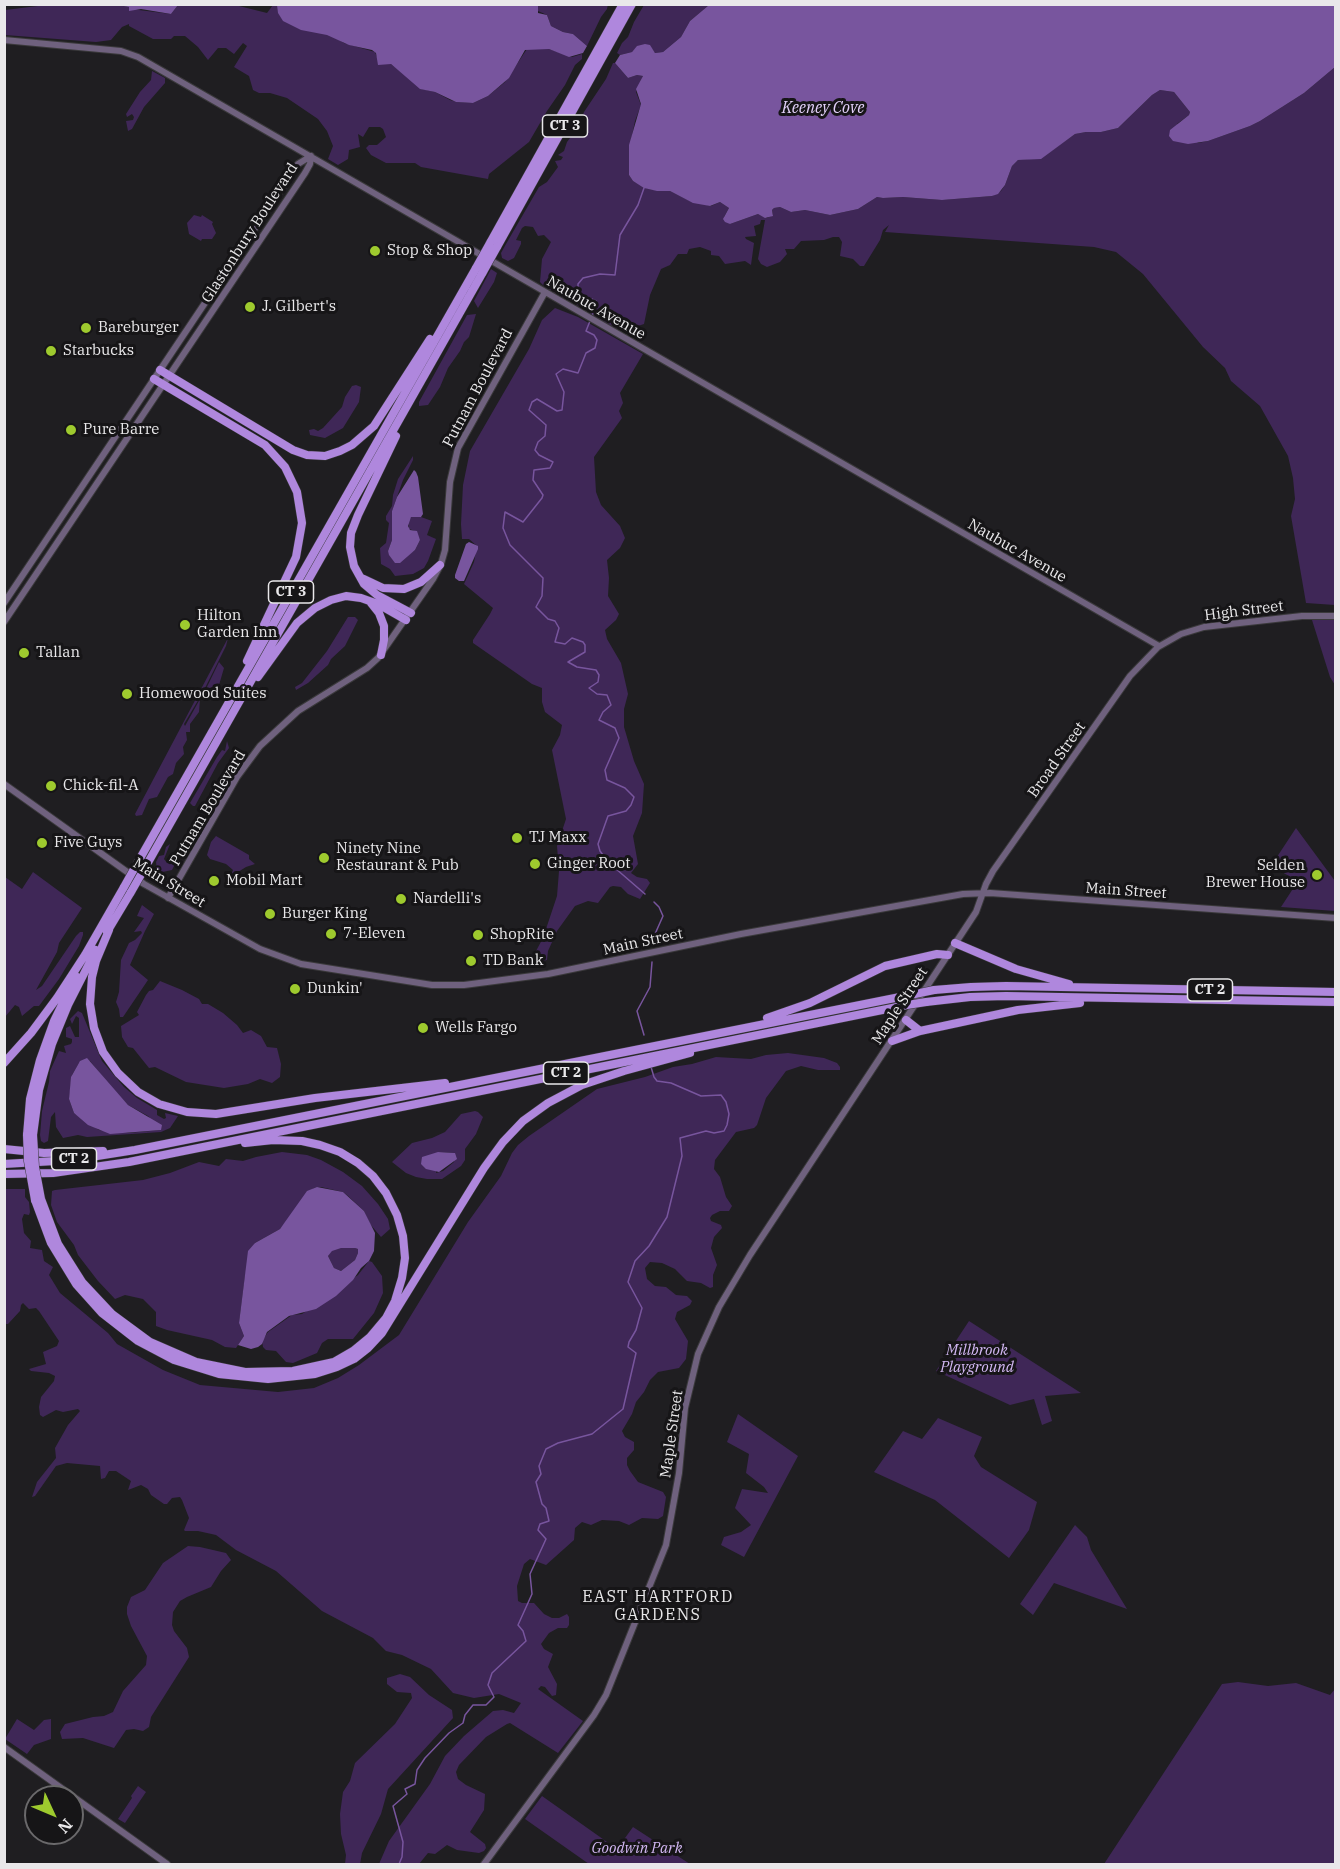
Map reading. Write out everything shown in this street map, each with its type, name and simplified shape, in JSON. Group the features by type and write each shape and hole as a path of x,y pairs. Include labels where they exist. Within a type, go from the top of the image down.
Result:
{"highway":[{"name":"CT 3","path":"494,245 623,4"},
{"name":"CT 3","path":"85,955 127,890 246,689 405,410 494,245 632,4"},
{"name":"CT 3","path":"142,864 241,681 445,322 480,270"},
{"path":"160,370 293,450 312,456 330,455 352,445 374,426 427,343 445,322"},
{"path":"154,379 265,445 285,467 298,497 302,528 296,557 247,660 241,681"},
{"path":"405,410 402,424 352,529 350,547 358,574 373,592 408,616"},
{"path":"358,574 377,586 394,590 404,589 421,582 440,565"},
{"path":"246,689 260,675 293,627 310,611 339,597 354,596 408,616"},
{"path":"368,600 379,613 384,626 381,655"},
{"name":"CT 3","path":"109,930 127,890"},
{"path":"109,930 92,977 90,1004 94,1028 103,1052 118,1073 138,1092 159,1104 180,1111 216,1114 327,1097 450,1082 467,1083"},
{"path":"30,1135 39,1090 58,1028 80,980 109,930"},
{"path":"955,944 1022,972 1085,987"},
{"path":"734,1029 749,1022 810,1004 885,966 937,954 948,955"},
{"path":"4,1063 43,1018 85,955"},
{"path":"85,955 57,1014 40,1060 30,1099 28,1161 51,1243 76,1284 102,1313 138,1341 181,1363 225,1375 278,1379 315,1374 354,1359 382,1333 484,1167 508,1136 529,1116 582,1085 691,1053 707,1045"},
{"name":"CT 2","path":"4,1164 63,1161 143,1149 934,990 979,986 1335,992"},
{"name":"CT 2","path":"4,1174 42,1174 85,1169 926,1002 991,996 1335,1002"},
{"path":"892,1041 920,1031 1028,1008 1108,998"},
{"path":"906,1020 920,1031"},
{"path":"38,1200 58,1244 82,1282 121,1322 159,1346 206,1365 256,1372 305,1370 344,1357 375,1333 389,1314 397,1296 405,1258 400,1225 392,1204 380,1184 366,1169 350,1157 329,1148 294,1140 226,1142"},
{"path":"4,1149 56,1153 143,1149"}],"main road":[{"name":"Naubuc Avenue","path":"4,40 128,53 148,62 1159,646"},
{"name":"Glastonbury Boulevard","path":"4,603 298,164 310,156"},
{"name":"Glastonbury Boulevard","path":"4,622 307,170 310,156"},
{"path":"241,248 250,255"},
{"path":"236,257 245,263"},
{"name":"Putnam Boulevard","path":"168,898 237,777 269,736 298,711 367,668 381,655 440,565 445,550 451,476 458,448 544,292"},
{"path":"92,472 101,478"},
{"path":"10,595 19,601"},
{"name":"High Street","path":"1159,646 1181,634 1210,626 1302,616 1335,616"},
{"name":"Broad Street","path":"982,893 993,871 1130,676 1159,646"},
{"name":"Main Street","path":"4,784 135,878 260,950 290,961 424,984 448,986 548,974 824,918 936,898 982,893 1335,918"},
{"name":"Maple Street","path":"484,1864 597,1711 606,1695 666,1545 677,1482 685,1408 697,1357 715,1314 761,1238 978,908 982,893"},
{"path":"4,1747 167,1864"}],"green space":[{"path":"608,4 587,46 573,34 551,26 547,15 538,11 538,5"},
{"path":"46,5 118,5 171,14 178,5 235,5 267,13 273,5 286,5 344,43 375,52 377,57 391,64 422,89 457,102 473,103 488,96 505,82 527,49 549,49 572,57 582,54 582,59 575,65 529,142 489,174 488,179 421,167 415,163 386,163 371,155 366,148 369,145 377,145 386,137 380,127 369,127 363,137 358,134 360,147 349,150 348,159 338,165 328,159 333,146 327,131 318,119 287,98 253,90 249,76 234,67 247,46 243,43 234,54 226,48 218,48 208,60 185,36 153,39 129,24 122,27 111,40 96,42 5,35 5,10"},
{"path":"644,5 709,5 690,21 681,37 663,52 655,53 652,49 635,49 620,55 617,53"},
{"path":"613,63 628,78 643,76 636,92 641,105 629,150 629,175 633,181 648,189 670,191 690,201 711,206 720,202 729,208 724,217 730,224 758,214 767,218 773,215 774,208 780,207 791,212 805,210 830,215 858,209 877,197 942,200 992,196 1001,191 1012,166 1018,160 1041,158 1075,134 1118,128 1160,90 1174,92 1190,112 1177,124 1198,143 1208,141 1260,121 1304,93 1335,67 1335,605 1306,603 1291,516 1295,499 1288,456 1260,406 1231,381 1225,368 1203,347 1143,274 1116,252 1094,247 885,232 889,225 883,230 880,240 864,266 860,266 853,259 840,256 842,242 839,237 833,237 824,240 801,241 794,249 785,249 787,254 780,262 767,267 758,259 765,220 761,220 760,224 754,226 756,236 745,237 754,243 751,265 745,261 725,264 719,256 711,255 711,251 700,247 689,249 687,254 678,254 670,265 661,269 650,295 644,324 635,327 631,322 630,334 595,318 588,311 540,282 542,259 551,242 544,235 538,236 533,227 522,228 516,240 521,241 521,244 514,258 508,261 502,258 501,253 539,187 547,182 558,167 555,161 563,157 558,155 564,151 567,142 579,126 584,112 606,79"},
{"path":"152,71 165,78 165,83 144,107 132,129 128,131 126,121 133,120 134,117 132,114 127,117 126,114 151,80"},
{"path":"194,215 201,217 202,215 213,222 216,233 212,239 201,241 189,234 187,223"},
{"path":"491,269 497,273 494,282 478,308 474,301"},
{"path":"555,308 578,317 643,354 620,393 623,403 619,411 622,418 594,457 596,492 601,505 620,526 625,538 620,548 607,560 608,596 619,614 605,630 607,639 621,663 628,694 624,709 624,727 634,761 644,784 642,813 633,836 638,864 631,873 647,879 650,883 640,899 628,894 621,887 613,886 598,903 588,901 575,906 557,931 548,951 547,960 526,965 525,961 536,951 543,938 557,896 559,871 557,846 566,819 552,750 560,735 562,725 545,712 542,688 532,684 473,643 493,608 464,584 474,562 477,546 469,539 462,539 461,524 463,485 470,451 529,349 542,320"},
{"path":"476,314 469,337 448,368 440,387 428,405 419,406 419,402 467,315"},
{"path":"352,386 361,387 359,402 343,428 325,438 310,435 309,430 318,431 323,428 342,407"},
{"path":"413,456 392,511 392,540 388,551 398,563 415,550 420,540 415,531 409,529 408,521 411,517 421,517 432,521 427,535 436,539 424,568 413,574 395,576 390,569 381,564 380,548 386,543 389,523 386,516 392,506 398,479"},
{"path":"348,617 355,617 358,620 345,646 308,683 296,690 295,687 302,683 327,651"},
{"path":"1336,619 1335,685 1330,677 1312,620"},
{"path":"228,638 203,692 184,724 185,726 200,699 199,712 190,724 190,732 186,732 184,754 176,763 173,774 168,777 157,797 149,799 142,815 136,816 135,814"},
{"path":"219,662 224,668 219,685 206,689"},
{"path":"227,741 229,748 193,806 190,803 217,757 222,750 225,751"},
{"path":"1296,828 1335,881 1335,911 1281,907 1298,881 1271,866"},
{"path":"216,836 249,855 249,859 255,864 230,877 233,870 226,864 210,859 207,855 211,842"},
{"path":"170,844 164,859 167,863 177,860 172,870 153,874 157,871 156,862 159,856 164,855 166,847"},
{"path":"33,872 82,908 59,943 57,952 36,990 42,986 76,936 80,932 83,932 83,935 59,979 39,1006 34,1006 22,1016 19,1007 15,1005 5,1017 5,877 22,889"},
{"path":"142,905 154,914 130,965 148,980 123,1017 120,1017 116,1002 121,960 129,943 142,933 141,931 134,932 144,918 137,916"},
{"path":"160,981 182,990 199,999 202,1004 208,1004 223,1013 243,1033 251,1030 261,1036 267,1047 277,1048 281,1064 280,1077 272,1083 260,1079 248,1084 224,1088 186,1082 155,1067 149,1068 133,1048 128,1047 122,1037 121,1026 139,1015 137,1012 146,995"},
{"path":"78,1011 82,1013 102,1061 124,1087 157,1110 157,1115 164,1119 166,1118 165,1113 178,1116 170,1128 161,1132 87,1137 78,1135 63,1138 56,1127 55,1112 51,1117 48,1141 44,1143 41,1141 42,1111 50,1071 59,1051 66,1053 64,1046 72,1042 72,1039 66,1037 66,1028 70,1026 75,1037 79,1037 79,1018 76,1016 72,1024 70,1019","holes":["90,1061 128,1105 148,1116 161,1130 128,1133 99,1130 74,1113 69,1099 72,1075 79,1063"]},
{"path":"788,1053 824,1058 837,1063 840,1070 818,1070 801,1066 786,1071 766,1098 757,1125 754,1128 736,1132 715,1160 714,1169 720,1177 726,1197 732,1206 729,1211 720,1211 710,1218 722,1228 714,1237 711,1248 717,1265 713,1275 713,1287 687,1281 675,1269 662,1263 650,1262 645,1268 647,1279 655,1286 666,1287 676,1295 687,1296 692,1301 690,1305 677,1312 675,1319 688,1341 686,1359 679,1368 658,1372 650,1380 622,1431 625,1437 634,1442 634,1450 627,1458 630,1471 638,1482 663,1492 666,1497 663,1516 658,1519 642,1518 629,1525 619,1521 602,1520 591,1525 582,1522 575,1528 574,1540 546,1565 530,1559 524,1564 517,1586 518,1601 534,1603 544,1614 552,1618 559,1618 567,1614 569,1617 567,1628 558,1628 549,1633 541,1644 544,1649 553,1654 548,1667 557,1684 556,1695 552,1696 545,1687 541,1686 538,1689 583,1721 558,1753 510,1723 507,1724 486,1737 459,1765 456,1772 458,1779 485,1794 484,1810 470,1832 485,1844 484,1851 479,1853 457,1850 447,1845 435,1854 428,1853 419,1864 379,1864 389,1841 430,1784 445,1756 493,1711 503,1710 514,1713 521,1703 499,1694 474,1698 453,1693 431,1669 402,1655 386,1651 373,1638 322,1611 276,1571 236,1550 216,1535 185,1531 189,1518 180,1497 172,1498 164,1504 141,1485 128,1490 131,1481 116,1471 109,1471 105,1478 101,1479 100,1466 67,1463 56,1466 32,1497 37,1482 56,1458 55,1448 68,1425 80,1411 78,1409 63,1412 56,1410 43,1417 40,1415 41,1397 54,1381 55,1376 29,1369 46,1364 43,1352 57,1346 59,1341 39,1311 36,1308 29,1309 23,1303 20,1311 8,1324 5,1324 5,1189 25,1189 30,1212 29,1215 24,1214 22,1219 24,1233 31,1241 30,1248 42,1250 44,1261 53,1267 49,1275 60,1293 108,1333 117,1344 163,1370 200,1385 278,1392 314,1388 338,1378 359,1365 399,1335 468,1222 501,1176 512,1153 529,1136 597,1089 716,1057 751,1059"},
{"path":"475,1111 483,1117 476,1134 465,1149 465,1160 461,1166 442,1179 427,1179 406,1173 392,1162 412,1143 445,1132 461,1114","holes":["438,1152 455,1153 454,1162 443,1171 436,1173"]},
{"path":"282,1152 307,1155 343,1172 362,1186 378,1204 388,1219 390,1229 381,1237 370,1224 364,1211 343,1192 321,1187 314,1188 280,1229 255,1243 245,1276 239,1323 244,1336 236,1348 225,1347 212,1340 156,1326 156,1312 143,1299 125,1295 115,1299 78,1255 74,1245 57,1222 51,1205 52,1191 55,1190 143,1180 199,1162 219,1166 226,1159 243,1161"},
{"path":"341,1247 358,1249 358,1253 355,1260 341,1271 334,1268 328,1256 332,1250"},
{"path":"369,1261 382,1276 383,1293 374,1313 353,1339 328,1339 322,1343 317,1353 293,1363 286,1362 276,1351 266,1350 263,1347 262,1341 268,1332 292,1315 302,1314 358,1275"},
{"name":"Millbrook Playground","path":"969,1321 1081,1393 1045,1396 1052,1421 1042,1425 1034,1399 1010,1405 936,1371"},
{"path":"738,1414 798,1456 744,1557 721,1545 724,1537 741,1532 751,1525 735,1508 742,1489 768,1493 746,1473 749,1454 727,1442"},
{"path":"938,1418 982,1437 974,1456 981,1467 1037,1502 1029,1530 1009,1558 935,1500 874,1472 903,1431 922,1439"},
{"path":"1075,1525 1087,1537 1091,1550 1127,1609 1054,1583 1033,1615 1020,1604"},
{"path":"188,1546 226,1553 231,1560 211,1587 180,1601 173,1612 174,1631 187,1648 189,1657 151,1717 149,1727 143,1731 126,1730 114,1748 83,1738 62,1739 60,1732 65,1724 113,1712 123,1691 146,1665 147,1656 131,1626 127,1607 131,1597 145,1590 163,1563"},
{"path":"400,1674 410,1677 429,1695 452,1710 453,1718 388,1789 381,1814 362,1853 360,1864 345,1864 346,1855 341,1834 340,1814 343,1792 350,1781 355,1763 395,1724 412,1698 411,1693 397,1692 387,1684 387,1678"},
{"path":"1238,1682 1268,1686 1296,1683 1330,1695 1335,1689 1335,1864 1104,1864 1222,1684"},
{"path":"17,1719 34,1730 44,1720 51,1719 51,1739 34,1745 27,1754 5,1739"},
{"path":"138,1786 146,1792 125,1823 118,1819"},
{"name":"Goodwin Park","path":"542,1796 617,1849 633,1827 690,1864 589,1864 525,1819"}],"water":[{"path":"118,5 178,5 171,14 141,9 129,11 129,7"},
{"path":"277,5 538,5 538,13 547,15 551,26 573,34 587,46 583,53 569,57 549,49 525,50 509,78 488,96 473,103 456,102 435,92 420,89 391,64 378,65 376,53 372,50 349,45 327,35 301,30 283,21 278,13"},
{"name":"Keeney Cove","path":"709,5 1335,5 1335,67 1304,93 1260,121 1208,141 1188,144 1173,141 1169,136 1170,130 1190,112 1174,92 1160,90 1118,128 1075,134 1041,159 1018,160 1012,166 1005,185 998,194 992,196 942,200 877,197 858,209 830,215 805,210 791,212 780,207 772,210 773,216 765,218 758,214 730,224 723,219 729,208 720,202 710,206 693,203 670,191 644,188 633,181 629,175 629,145 641,104 636,89 643,76 628,78 615,63 620,55 632,52 637,46 645,44 650,45 655,53 663,52 681,37 690,21"},
{"path":"414,470 418,477 423,514 421,517 411,517 408,526 410,530 417,531 420,540 415,550 400,563 395,563 388,551 392,540 392,511 397,497"},
{"path":"469,542 478,546 478,549 464,581 459,581 455,575 466,544"},
{"path":"87,1058 128,1105 162,1125 161,1130 110,1134 88,1125 74,1113 69,1099 71,1077 80,1061"},
{"path":"438,1152 455,1153 457,1159 439,1172 426,1169 421,1164 422,1157"},
{"path":"317,1187 343,1192 364,1211 375,1233 374,1251 369,1261 353,1280 336,1296 316,1309 289,1316 267,1332 262,1344 258,1347 251,1349 238,1345 244,1336 239,1323 248,1251 255,1243 280,1229 307,1191","holes":["341,1248 358,1249 355,1260 341,1271 334,1268 328,1256 332,1251"]}],"waterway":[{"path":"592,317 596,301 578,293 578,284 583,278 600,274 615,275 620,235 638,205 644,188"},
{"path":"590,321 586,331 594,335 597,340 595,348 586,353 578,373 563,369 556,374 564,392 562,410 557,411 537,399 532,402 529,410 546,425 545,436 538,442 535,450 539,455 553,462 550,468 534,470 533,480 543,495 542,498 523,522 505,512 503,528 510,545 543,578 542,596 536,607 548,619 555,621 559,628 555,642 565,644 572,638 583,642 585,652 568,662 577,667 596,670 599,675 598,682 589,688 597,694 607,695 611,705 603,712 599,720 615,728 619,738 605,770 607,780 625,788 634,797 626,811 608,816 598,844 608,862 645,894"},
{"path":"654,902 663,916 655,934 655,942"},
{"path":"644,1035 637,1011 650,987 652,962"},
{"path":"399,1864 403,1842 393,1806 407,1794 405,1789 415,1784 417,1770 425,1758 449,1733 463,1723 465,1715 473,1705 486,1705 494,1697 488,1685 492,1673 526,1641 518,1625 532,1594 530,1574 546,1539 538,1530 540,1524 549,1521 536,1482 541,1474 539,1466 546,1449 558,1443 592,1434 623,1409 636,1353 628,1347 642,1308 628,1282 635,1261 649,1246 667,1217 682,1156 680,1138 706,1131 714,1133 724,1131 727,1125 729,1114 726,1102 721,1095 701,1096 671,1083 657,1081 651,1067"}],"place":[{"name":"Stop & Shop","path":"375,251"},
{"name":"J. Gilbert's","path":"250,307"},
{"name":"Bareburger","path":"86,328"},
{"name":"Starbucks","path":"51,351"},
{"name":"Pure Barre","path":"71,430"},
{"name":"Hilton Garden Inn","path":"185,625"},
{"name":"Tallan","path":"24,653"},
{"name":"Homewood Suites","path":"127,694"},
{"name":"Chick-fil-A","path":"51,786"},
{"name":"TJ Maxx","path":"517,838"},
{"name":"Five Guys","path":"42,843"},
{"name":"Ninety Nine Restaurant & Pub","path":"324,858"},
{"name":"Ginger Root","path":"535,864"},
{"name":"Selden Brewer House","path":"1317,875"},
{"name":"Mobil Mart","path":"214,881"},
{"name":"Nardelli's","path":"401,899"},
{"name":"Burger King","path":"270,914"},
{"name":"7-Eleven","path":"331,934"},
{"name":"ShopRite","path":"478,935"},
{"name":"TD Bank","path":"471,961"},
{"name":"Dunkin'","path":"295,989"},
{"name":"Wells Fargo","path":"423,1028"}],"district":[{"name":"EAST HARTFORD GARDENS","path":"658,1606"}]}
